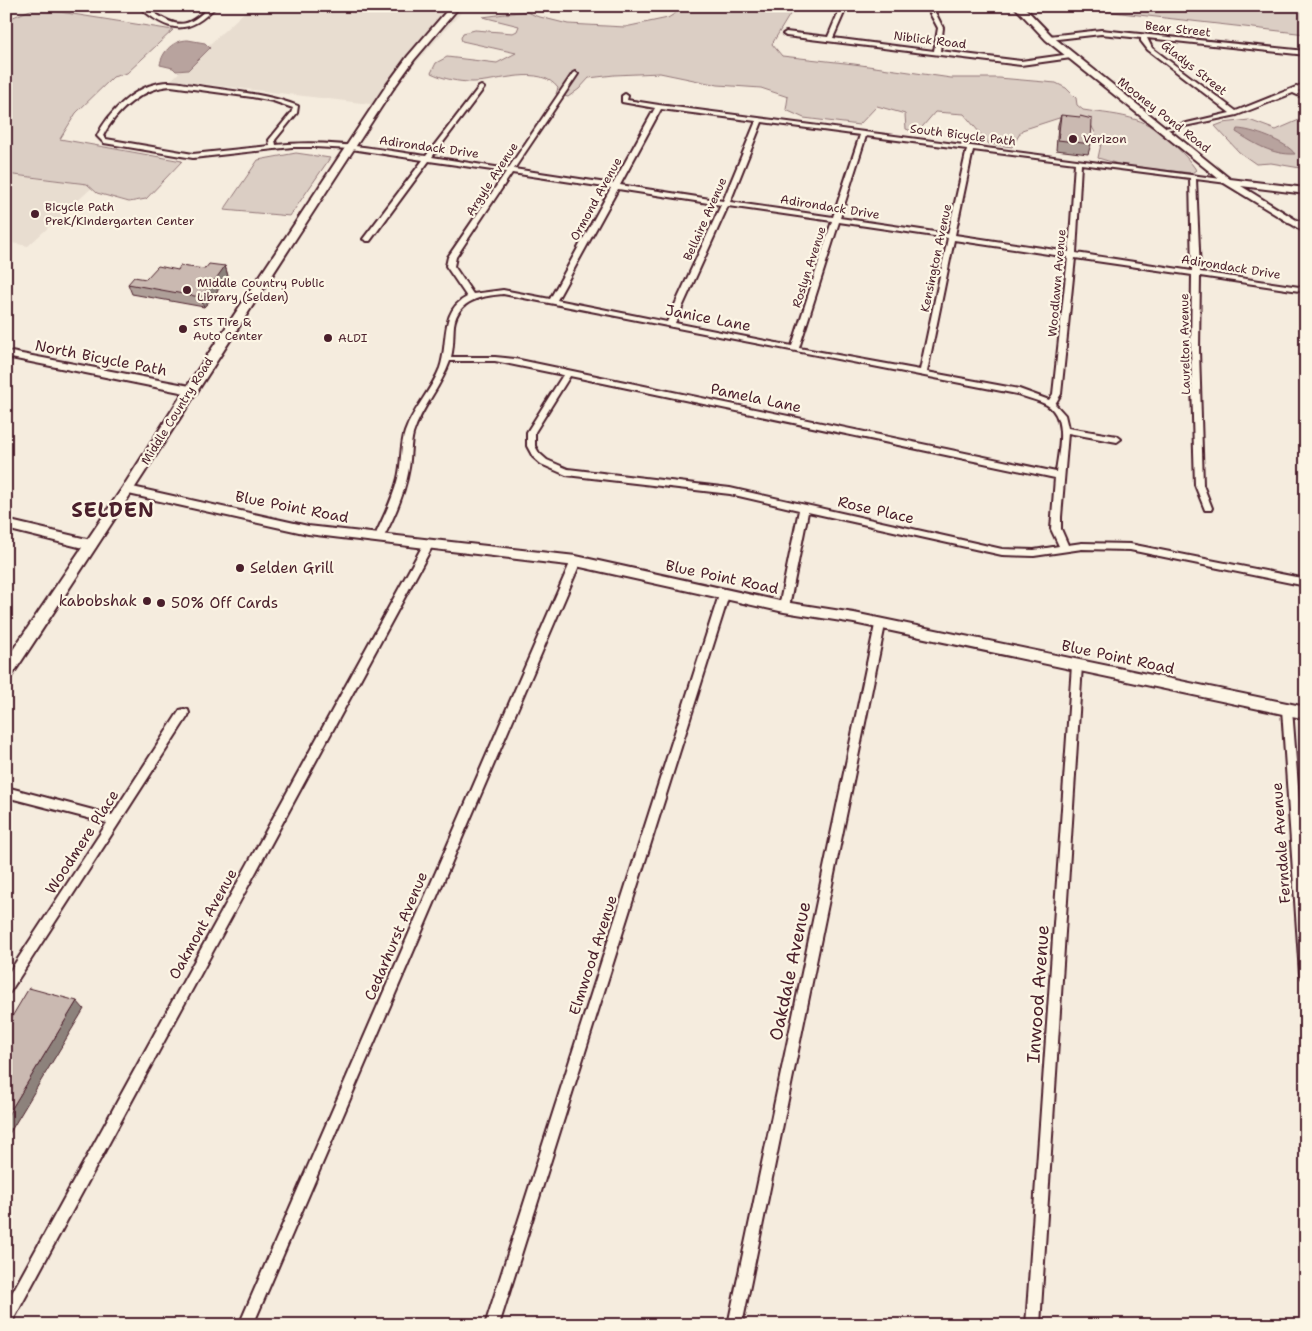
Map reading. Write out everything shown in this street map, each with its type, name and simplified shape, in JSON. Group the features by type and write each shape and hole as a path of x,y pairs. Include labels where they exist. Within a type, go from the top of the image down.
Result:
{"main road":[{"name":"Middle Country Road","path":"6,673 128,490 190,390 389,88 411,58 456,6"}],"street":[{"path":"141,6 163,23 181,26 198,21 213,6"},
{"path":"830,39 844,6"},
{"path":"929,6 941,26 936,52"},
{"name":"Mooney Pond Road","path":"1018,6 1049,38 1227,181 1290,222 1306,230"},
{"name":"Bear Street","path":"1049,38 1101,32 1306,53"},
{"name":"Niblick Road","path":"786,34 1021,63 1071,56"},
{"name":"Gladys Street","path":"1144,36 1144,41 1150,49 1235,114"},
{"name":"Argyle Avenue","path":"471,297 450,266 452,258 574,74"},
{"name":"Adirondack Drive","path":"273,148 272,140 294,113 296,107 271,98 170,84 149,88 133,99 110,120 100,136 104,141 193,156 273,148 302,144 351,147 1306,290"},
{"path":"1163,130 1235,114 1306,85"},
{"path":"366,239 481,88"},
{"path":"1292,90 1306,96"},
{"name":"South Bicycle Path","path":"625,96 624,102 658,107 1193,178 1306,191"},
{"name":"Ormond Avenue","path":"553,301 658,107"},
{"name":"Bellaire Avenue","path":"670,325 726,202 759,121"},
{"name":"Roslyn Avenue","path":"795,349 863,135"},
{"name":"Kensington Avenue","path":"924,373 970,148"},
{"name":"Woodlawn Avenue","path":"1051,404 1057,394 1072,255 1078,162"},
{"name":"Laurelton Avenue","path":"1193,178 1196,273 1195,350 1200,485 1208,508"},
{"path":"1290,222 1306,224"},
{"name":"Janice Lane","path":"471,297 486,293 503,292 553,301 1019,392 1051,404"},
{"path":"379,538 400,488 405,469 409,432 447,359 452,317 458,307 471,297"},
{"name":"North Bicycle Path","path":"6,354 190,390"},
{"name":"Pamela Lane","path":"447,359 496,359 1059,476"},
{"name":"Rose Place","path":"567,374 531,432 531,446 544,462 566,472 730,491 1002,552 1034,553 1064,547 1130,547 1306,583"},
{"path":"1051,404 1061,415 1064,430 1056,528 1064,547"},
{"path":"1064,430 1117,439"},
{"name":"Blue Point Road","path":"128,490 308,530 576,562 724,595 854,618 880,625 1306,713"},
{"path":"784,607 804,508"},
{"path":"6,524 91,545"},
{"name":"Oakmont Avenue","path":"6,1319 428,544"},
{"name":"Cedarhurst Avenue","path":"246,1325 576,562"},
{"name":"Elmwood Avenue","path":"492,1325 724,595"},
{"name":"Oakdale Avenue","path":"735,1325 880,625"},
{"name":"Inwood Avenue","path":"1033,1325 1077,665"},
{"name":"Ferndale Avenue","path":"1287,709 1306,974"},
{"name":"Woodmere Place","path":"6,988 184,713"},
{"path":"6,792 114,820"}],"shaded area":[{"path":"251,6 467,6 378,105 171,80"},
{"path":"672,6 795,6 772,44 782,56 951,78 999,78 1056,83 1066,88 1076,98 1077,105 1083,110 1117,115 1145,123 1178,148 1196,170 1192,173 1125,166 1098,158 1101,144 1090,123 1059,118 1022,130 1012,147 989,144 964,114 935,112 917,133 906,129 905,114 877,106 859,125 804,118 786,110 788,97 761,88 718,85 660,73 589,78 568,97 556,94 558,88 550,81 541,77 518,76 467,82 431,73 436,63 447,57 497,63 516,53 462,41 463,33 475,30 513,33 517,31 519,26 483,17 526,11 536,16 568,24 625,27 668,18 679,11"},
{"path":"1052,6 1306,6 1306,34 1077,8"},
{"path":"35,8 173,30 127,73 113,77 76,113 60,139 182,161 146,199 129,202 97,193 87,184 6,174 6,20"},
{"path":"183,40 205,43 210,48 188,70 176,71 173,68 160,65 163,55 170,47"},
{"path":"1306,117 1306,169 1271,163 1256,164 1239,152 1215,126 1223,123 1249,120 1276,130"},
{"path":"1237,129 1251,131 1268,137 1285,145 1295,154 1279,153 1264,148 1236,132"},
{"path":"296,153 330,158 290,216 224,210 258,160"},
{"name":"Bicycle Path PreK/Kindergarten Center","path":"6,175 95,185 28,246 6,242"}],"building":[{"path":"1061,115 1092,119 1091,144 1058,140"},
{"path":"209,264 225,266 210,287 200,297 128,284 134,277 146,279 158,266 178,270 180,266 205,269"},
{"path":"29,988 77,1001 6,1118 6,1018 10,1020"}],"place":[{"name":"Verizon","path":"1073,139"},
{"name":"Bicycle Path PreK/Kindergarten Center","path":"35,214"},
{"name":"Middle Country Public Library (Selden)","path":"187,290"},
{"name":"STS Tire & Auto Center","path":"183,329"},
{"name":"ALDI","path":"328,338"},
{"name":"Selden Grill","path":"240,568"},
{"name":"kabobshak","path":"147,601"},
{"name":"50% Off Cards","path":"161,603"}],"district":[{"name":"SELDEN","path":"113,510"}]}
